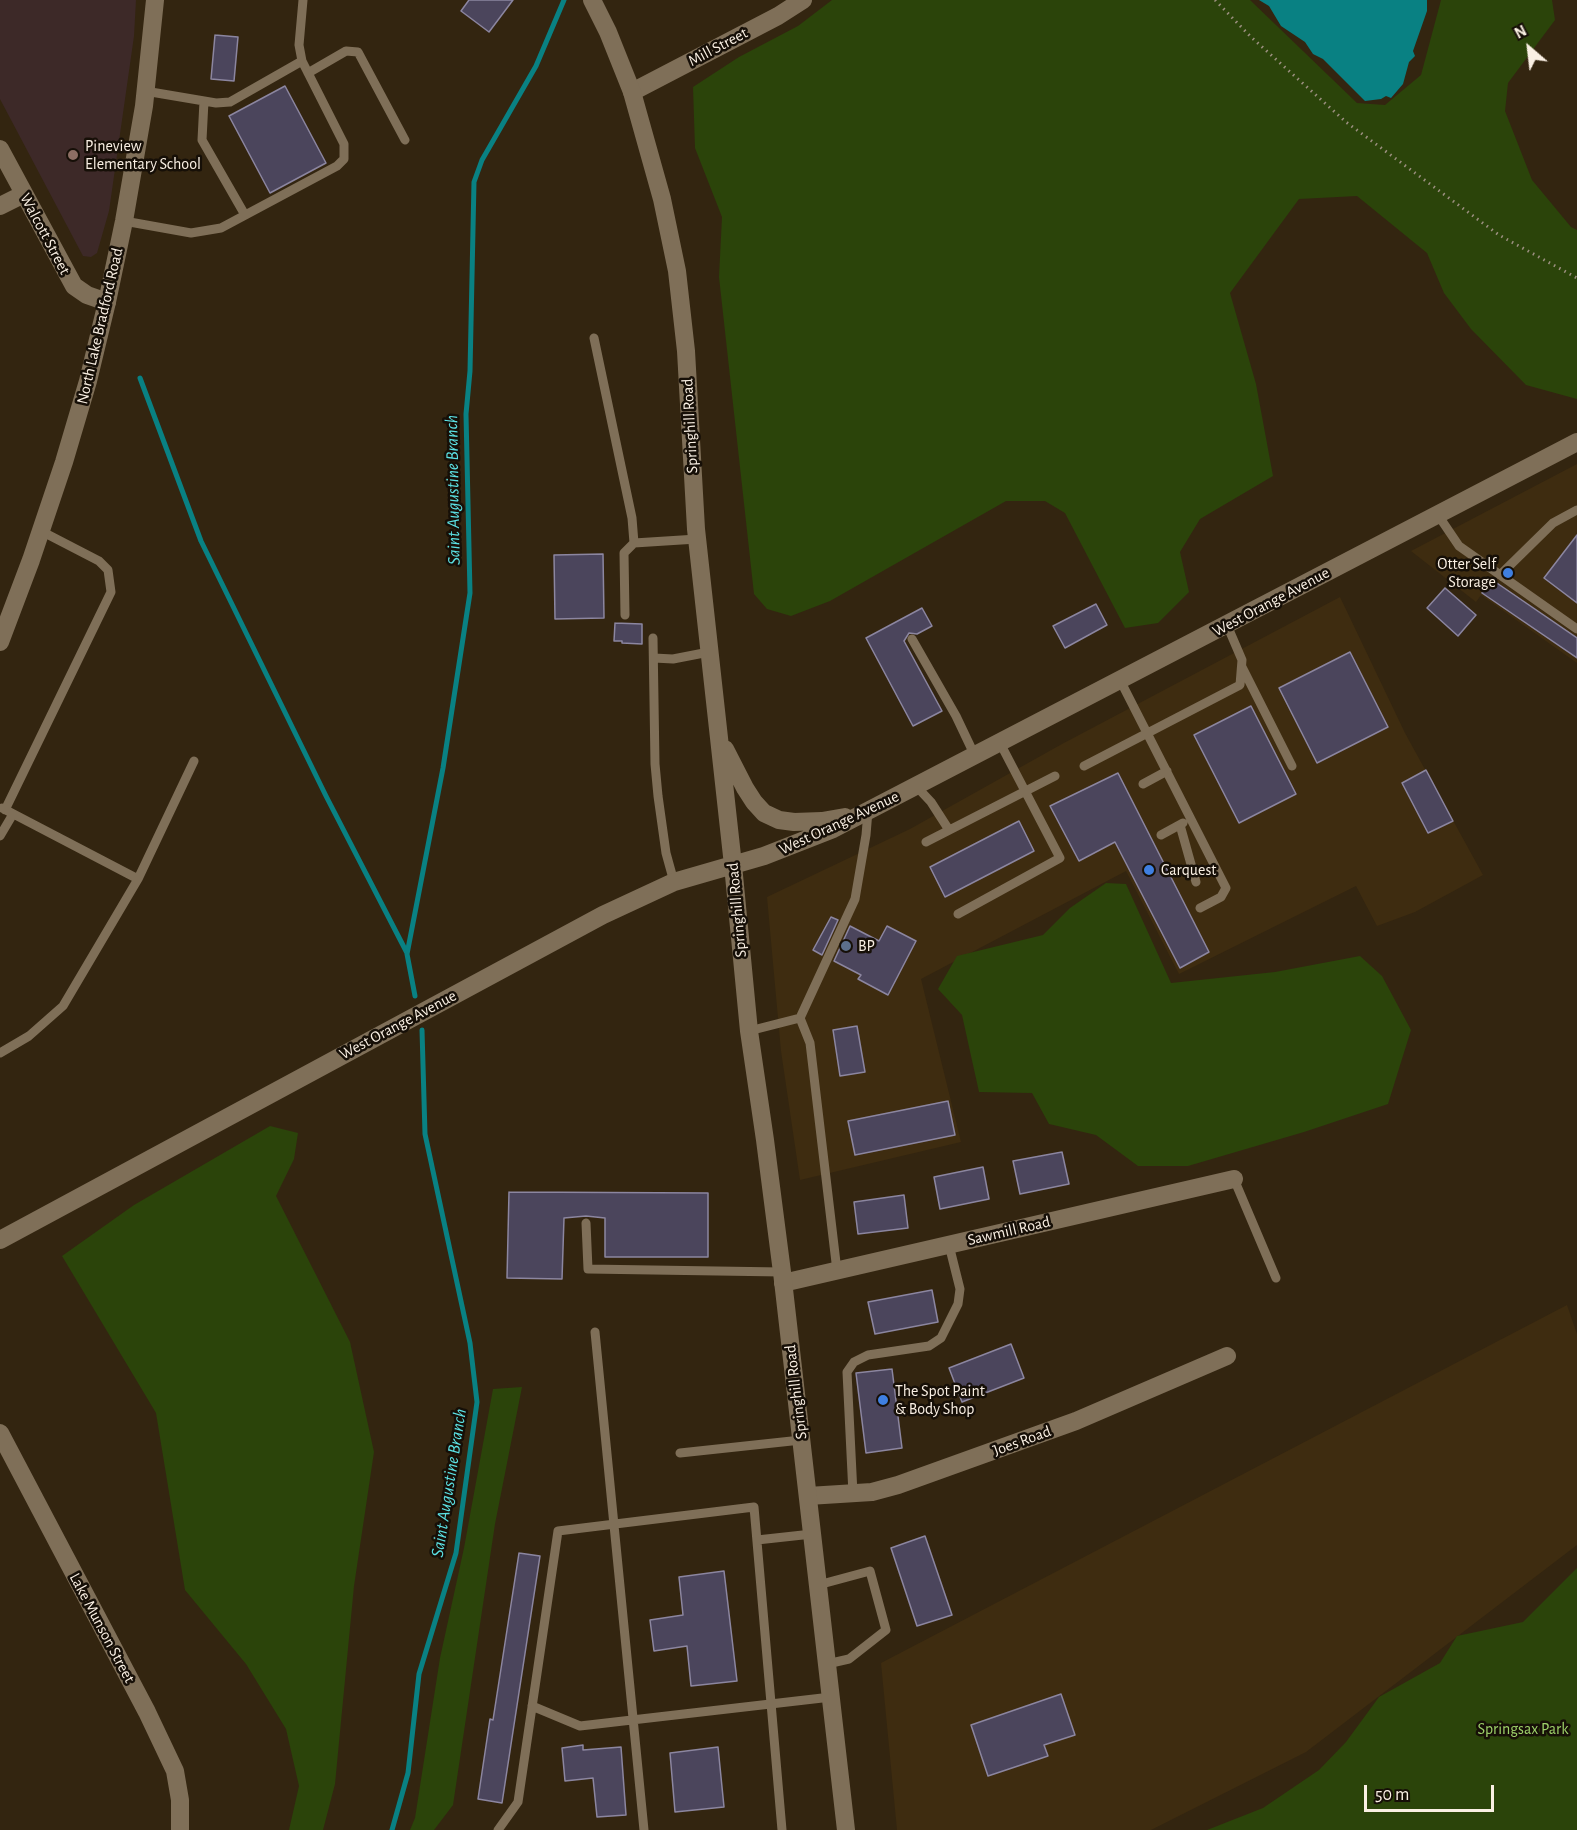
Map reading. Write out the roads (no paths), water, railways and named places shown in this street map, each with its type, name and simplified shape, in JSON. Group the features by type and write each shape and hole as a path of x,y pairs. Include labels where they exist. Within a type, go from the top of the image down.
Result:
{"main road":[{"name":"North Lake Bradford Road","path":"0,642 41,531 88,381 124,221 145,91 155,0"},
{"name":"Springhill Road","path":"592,0 608,32 632,92 662,199 677,271 686,351 697,539 749,1031 782,1278 846,1830"},
{"name":"Mill Street","path":"632,92 778,16 803,0"},
{"name":"Walcott Street","path":"0,148 74,286 87,295 107,302"},
{"path":"0,206 24,194"},
{"name":"West Orange Avenue","path":"0,1240 603,915 674,882 801,843 868,812 1577,442"},
{"path":"718,733 745,788 766,814 779,820 807,822 832,820 868,812"},
{"name":"Sawmill Road","path":"782,1278 837,1271 1234,1179"},
{"name":"Joes Road","path":"808,1496 872,1492 898,1485 1076,1421 1227,1356"},
{"name":"Lake Munson Street","path":"0,1433 147,1712 175,1771 180,1800 180,1830"}],"lane":[{"path":"124,221 191,233 221,228 337,166 344,159 344,144 302,61 299,45 303,0"},
{"path":"308,73 346,51 358,52 405,140"},
{"path":"145,91 216,103 230,102 302,61"},
{"path":"204,101 202,140 244,215"},
{"path":"594,338 632,519 634,543"},
{"path":"1500,575 1553,523 1577,510"},
{"path":"1437,515 1459,546 1577,629"},
{"path":"0,836 6,810 111,592 108,570 99,561 41,531"},
{"path":"625,615 624,553 634,543 697,539"},
{"path":"1084,766 1240,685 1242,660 1227,625"},
{"path":"653,638 655,764 666,853 674,882"},
{"path":"912,639 956,716 975,756"},
{"path":"654,658 673,659 709,652"},
{"path":"1242,667 1292,766"},
{"path":"1120,680 1226,888 1221,897 1200,908"},
{"path":"958,914 1060,858 1000,743"},
{"path":"0,1053 29,1036 63,1006 138,879 194,761"},
{"path":"1143,784 1167,771"},
{"path":"926,842 1055,776"},
{"path":"916,786 931,802 949,830"},
{"path":"6,810 138,879"},
{"path":"837,1271 810,1043 800,1018 855,899 868,812"},
{"path":"1161,835 1191,819"},
{"path":"1180,825 1196,882"},
{"path":"749,1031 800,1018"},
{"path":"1234,1179 1276,1278"},
{"path":"586,1223 588,1269 782,1278"},
{"path":"854,1494 847,1372 854,1362 868,1355 929,1346 941,1338 958,1304 960,1289 949,1245"},
{"path":"595,1332 644,1830"},
{"path":"680,1453 801,1440"},
{"path":"498,1830 518,1802 558,1531 754,1507 782,1830"},
{"path":"757,1540 812,1534"},
{"path":"818,1585 870,1571 886,1630 849,1659 827,1664"},
{"path":"532,1706 580,1726 831,1697"}],"water":[{"path":"1259,0 1427,0 1427,11 1413,51 1415,56 1409,62 1403,84 1391,98 1386,96 1365,101 1323,59 1313,54 1305,42 1281,26 1269,6"}],"waterway":[{"name":"Saint Augustine Branch","path":"415,996 407,954 443,768 470,593 466,414 470,371 474,182 482,160 536,66 564,0"},
{"path":"140,378 201,541 326,796 407,953"},
{"name":"Saint Augustine Branch","path":"392,1830 408,1773 419,1674 456,1553 477,1402 470,1343 425,1134 422,1030"}],"place":[{"name":"Pineview Elementary School","path":"73,155"},
{"name":"Otter Self Storage","path":"1508,573"},
{"name":"Carquest","path":"1149,870"},
{"name":"BP","path":"846,946"},
{"name":"The Spot Paint & Body Shop","path":"883,1400"}],"park label":[{"name":"Springsax Park","path":"1523,1729"}]}
